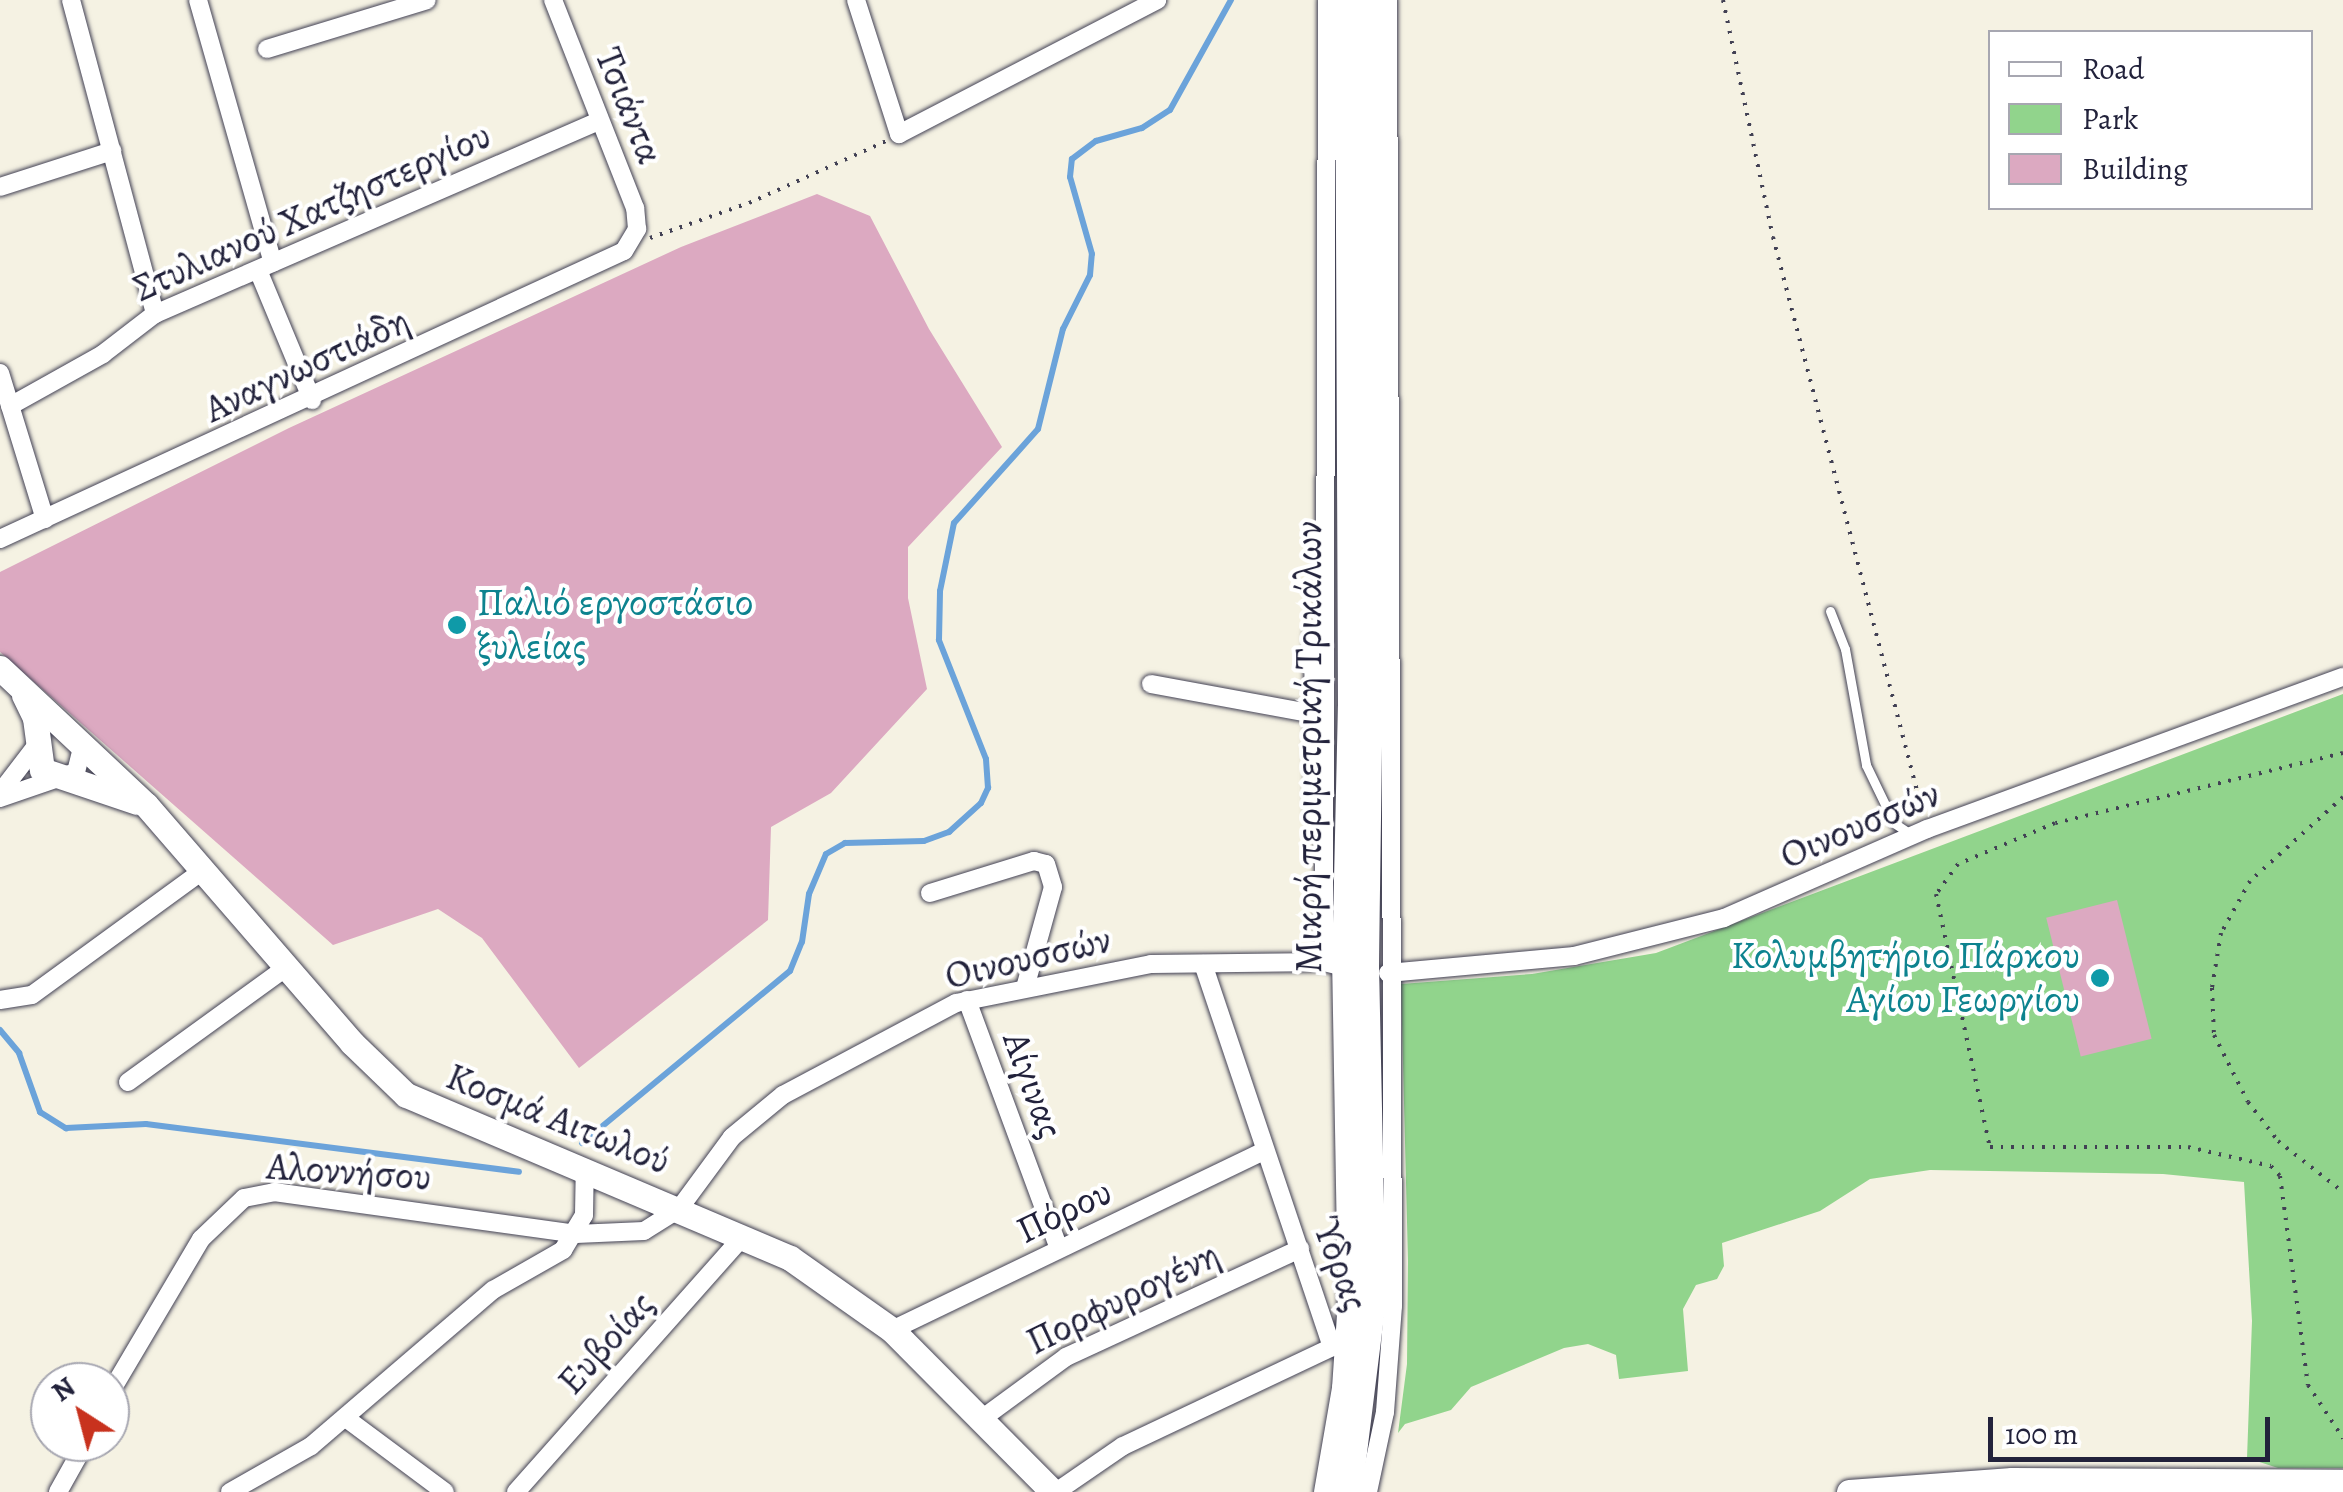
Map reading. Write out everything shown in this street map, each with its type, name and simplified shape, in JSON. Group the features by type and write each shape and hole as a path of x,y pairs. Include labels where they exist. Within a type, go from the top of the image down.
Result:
{"main road":[{"name":"Μικρή περιμετρική Τρικάλων","path":"1326,1492 1349,1331 1328,964 1347,0"},
{"name":"Μικρή περιμετρική Τρικάλων","path":"1349,1492 1373,1299 1366,961 1372,574 1368,0"},
{"name":"Κοσμά Αιτωλού","path":"9,676 146,805 205,868 287,967 406,1095 585,1176 679,1209 790,1258 892,1330 1054,1492"},
{"path":"9,676 32,710 42,770 146,805"},
{"path":"1850,1492 2343,1482"}],"street":[{"path":"71,0 155,314"},
{"path":"198,0 265,266 312,400"},
{"path":"266,49 369,9 427,0"},
{"name":"Τσιάντα","path":"553,0 597,122 635,208 634,238"},
{"path":"856,0 899,134 1157,0"},
{"path":"1327,0 1328,964"},
{"path":"1368,1492 1382,1429 1393,1327 1388,973 1388,0"},
{"name":"Στυλιανού Χατζηστεργίου","path":"10,406 103,354 155,314 597,122"},
{"path":"0,188 112,151"},
{"name":"Αναγνωστιάδη","path":"0,539 612,260 634,238"},
{"path":"0,373 10,406 8,429 45,519"},
{"path":"1313,634 1328,964"},
{"name":"Οινουσσών","path":"1388,973 1546,960 1724,918 1920,832 2343,677"},
{"path":"1150,684 1314,714"},
{"path":"50,732 78,739 81,766 62,778 0,796 50,732"},
{"path":"930,892 1022,864 1046,864 1053,887 1025,988"},
{"path":"0,1000 32,995 205,868"},
{"name":"Οινουσσών","path":"679,1209 732,1137 783,1095 967,1000 1152,964 1328,964"},
{"name":"Ύδρας","path":"1054,1492 1123,1446 1332,1347 1202,964"},
{"path":"128,1082 287,967"},
{"name":"Αίγινας","path":"967,1000 1059,1249"},
{"name":"Πόρου","path":"892,1330 1264,1150"},
{"path":"230,1492 347,1419 482,1300 562,1250 576,1234 584,1216 585,1176"},
{"name":"Αλοννήσου","path":"128,1362 201,1239 244,1198 274,1192 576,1234 644,1230 679,1209"},
{"name":"Ευβοίας","path":"516,1492 744,1236"},
{"name":"Πορφυρογένη","path":"983,1418 1057,1362 1300,1249"},
{"path":"347,1419 444,1492"},
{"path":"58,1492 75,1462"}],"lane":[{"path":"1830,610 1845,649 1866,765 1894,823 1920,832"}],"path":[{"path":"1723,0 1773,237 1920,832"},
{"path":"634,238 695,225 899,134"},
{"path":"2343,753 2055,823 1958,864 1936,894 1990,1147 2188,1148 2271,1166 2280,1176 2308,1385 2343,1438"},
{"path":"2343,797 2250,880 2221,932 2212,988 2214,1035 2248,1102 2278,1141 2343,1192"}],"green space":[{"path":"2343,694 2343,1468 2278,1468 2247,1458 2252,1321 2244,1182 2163,1174 1930,1170 1870,1179 1820,1211 1722,1243 1724,1266 1717,1279 1696,1285 1683,1309 1688,1371 1619,1379 1616,1355 1588,1344 1564,1348 1471,1387 1451,1410 1405,1424 1398,1433 1407,1364 1408,1261 1401,984 1532,974 1656,953"}],"building":[{"name":"Παλιό εργοστάσιο ξυλείας","path":"817,194 870,216 929,329 1002,447 908,547 908,598 927,689 831,793 771,827 768,920 579,1068 482,938 438,909 333,945 0,652 0,572 289,428 681,247"},
{"name":"Κολυμβητήριο Πάρκου Αγίου Γεωργίου","path":"2117,900 2152,1039 2081,1056 2046,918"}],"waterway":[{"path":"582,1143 790,971 802,942 809,894 826,854 845,843 924,841 949,832 981,803 988,788 986,759 939,640 940,591 954,523 1038,429 1063,329 1090,275 1092,254 1070,177 1072,159 1096,141 1142,128 1170,110 1231,0"},
{"path":"0,1030 19,1053 40,1112 66,1128 146,1124 519,1172"}],"place":[{"name":"Παλιό εργοστάσιο ξυλείας","path":"457,625"},
{"name":"Κολυμβητήριο Πάρκου Αγίου Γεωργίου","path":"2100,978"}]}
